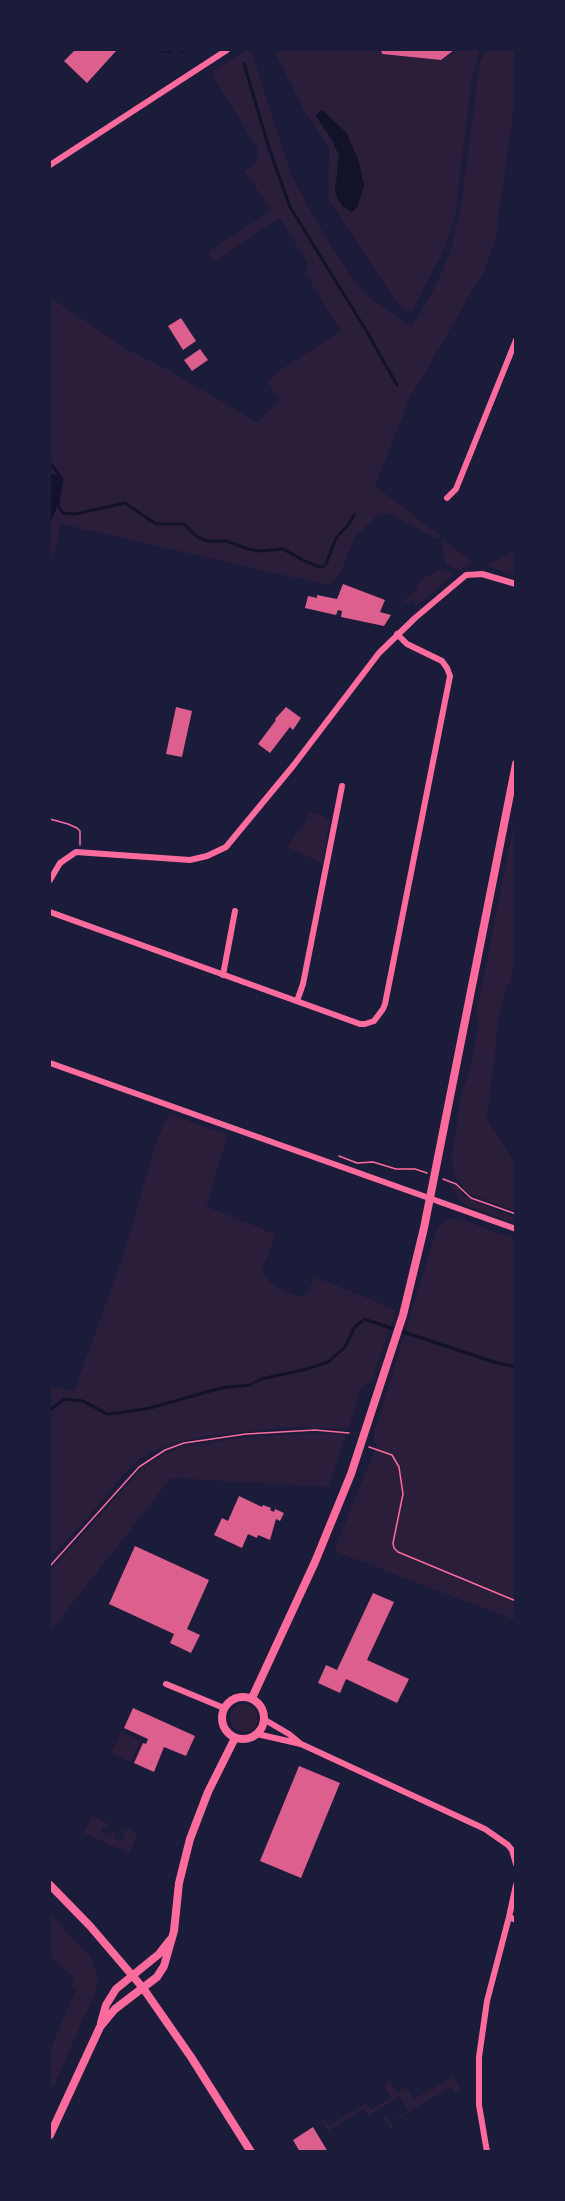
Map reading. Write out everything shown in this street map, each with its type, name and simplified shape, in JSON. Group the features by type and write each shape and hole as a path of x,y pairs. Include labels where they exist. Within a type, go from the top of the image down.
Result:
{"main road":[{"path":"50,1885 90,1926 143,1988 196,2063 251,2151"}],"street":[{"path":"50,165 227,50"},
{"path":"447,498 456,489 516,340"},
{"path":"50,880 65,858 81,851 190,860 207,856 226,847 294,765 379,653 397,634 466,575 485,574 516,584"},
{"path":"50,912 365,1024 374,1021 383,1009 450,676 442,661 407,644 397,634"},
{"path":"252,1698 315,1562 362,1445 403,1315 430,1198 515,769"},
{"path":"297,1001 303,984 342,786"},
{"path":"223,975 235,911"},
{"path":"50,1063 516,1229"},
{"path":"166,1684 224,1708"},
{"path":"244,1696 252,1698 264,1711 263,1728 250,1738 235,1738 223,1725 224,1708 236,1698 244,1696"},
{"path":"265,1720 301,1744"},
{"path":"257,1734 301,1744 494,1834 508,1845 516,1864"},
{"path":"100,2027 115,2009 157,1977 164,1966 175,1924 179,1883 188,1846 208,1792 235,1738"},
{"path":"487,2151 479,2105 479,2057 486,2008 516,1885"},
{"path":"508,1917 516,1920"},
{"path":"50,2135 100,2027 103,2013 111,1996 121,1984 159,1953 171,1939"}],"path":[{"path":"50,819 68,824 80,831 81,851"},
{"path":"396,1170 415,1169 456,1184 471,1198 516,1214"},
{"path":"50,1566 139,1467 165,1450 184,1443 246,1434 315,1430 349,1433"},
{"path":"362,1445 392,1455 399,1467 403,1494 393,1543 394,1548 516,1600"}],"shaded area":[{"path":"247,50 251,50 291,174 315,219 349,274 368,297 412,327 435,287 452,247 462,199 479,65 486,50 515,50 515,100 495,242 484,271 410,398 375,486 441,536 438,539 388,514 380,513 355,537 341,571 332,583 327,585 61,524 50,571 50,523 58,505 61,481 50,473 50,297 130,351 166,369 257,422 280,401 267,381 280,370 341,331 305,273 308,263 279,218 213,262 208,252 271,211 245,171 258,160 258,149 213,77 214,70"},
{"path":"274,50 380,50 381,55 442,60 455,50 480,50 472,78 455,217 443,252 411,312 403,311 328,198 329,148 303,108"},
{"path":"322,110 346,132 358,159 364,185 358,206 352,212 343,207 337,198 335,191 339,156 316,116"},
{"path":"50,473 56,475 61,481 58,505 50,523"},
{"path":"443,540 471,560 470,564 458,570 446,564"},
{"path":"515,550 515,575 490,567 488,564"},
{"path":"442,569 453,575 417,606 413,600 405,603 404,600 417,590 418,584 425,577"},
{"path":"310,811 330,820 322,863 287,847 306,821"},
{"path":"515,818 515,955 511,981 507,985 499,1016 487,1119 515,1164 515,1211 467,1193 453,1173 452,1157 461,1095 469,1074 479,1021 476,1016"},
{"path":"169,1114 228,1135 206,1206 276,1235 262,1269 265,1277 275,1286 297,1296 304,1296 316,1277 396,1310 372,1382 361,1387 349,1427 345,1429 289,1427 194,1438 158,1449 141,1458 121,1477 91,1514 50,1558 50,1390 52,1387 74,1391 123,1257 157,1139"},
{"path":"449,1182 457,1187 463,1196 515,1217 515,1224 468,1206 455,1195"},
{"path":"453,1218 515,1239 515,1620 334,1551 377,1444 373,1441 374,1433 436,1231 439,1225"},
{"path":"315,1433 346,1436 328,1487 171,1478 50,1632 50,1571 145,1465 166,1453 185,1446 247,1437"},
{"path":"244,1704 254,1708 258,1718 254,1728 244,1732 234,1728 230,1718 234,1708"},
{"path":"121,1732 141,1741 131,1762 111,1753"},
{"path":"92,1816 109,1824 107,1829 103,1827 101,1831 109,1835 111,1831 116,1833 114,1837 122,1841 125,1835 121,1833 123,1829 127,1831 128,1828 138,1833 129,1853 84,1833"},
{"path":"50,1914 87,1953 98,1977 96,1991 51,2092 50,2050 77,1988 70,1986 75,1979 50,1956"},
{"path":"453,2076 461,2090 455,2094 451,2087 391,2123 394,2130 392,2131 383,2117 385,2115 390,2122 408,2111 399,2096 368,2116 364,2109 330,2130 332,2137 322,2122 325,2120 329,2126 366,2103 371,2110 391,2097 384,2085 390,2081 397,2092 406,2087 414,2099"}],"building":[{"path":"75,50 117,50 87,83 64,61"},
{"path":"381,50 454,50 441,60 382,54"},
{"path":"181,318 196,341 183,350 168,326"},
{"path":"200,349 208,360 192,371 184,360"},
{"path":"343,584 385,600 380,612 391,615 384,626 341,617 342,611 338,610 336,615 305,608 308,596 317,598 317,595 337,599"},
{"path":"176,707 192,711 182,757 166,754"},
{"path":"286,707 301,718 293,730 290,727 270,753 258,744"},
{"path":"239,1496 262,1507 263,1505 271,1508 270,1510 274,1512 275,1509 284,1513 280,1521 276,1519 270,1540 248,1534 242,1548 214,1535 222,1518 228,1521"},
{"path":"135,1546 209,1580 187,1629 200,1635 191,1653 170,1643 174,1634 109,1604"},
{"path":"373,1593 394,1602 367,1660 409,1679 397,1703 346,1679 340,1693 318,1683 326,1665 337,1670"},
{"path":"133,1708 195,1736 186,1756 164,1747 154,1772 134,1763 143,1743 146,1744 148,1739 124,1728"},
{"path":"299,1766 340,1783 301,1878 260,1861"},
{"path":"313,2127 328,2152 300,2152 293,2140"}],"waterway":[{"path":"160,50 170,51"},
{"path":"181,51 185,50"},
{"path":"244,64 269,148 290,207 397,385"},
{"path":"50,463 62,479 58,504"},
{"path":"56,502 63,513 75,514 125,503 156,524 184,524 197,537 207,541 226,541 258,551 283,549 319,567 326,564 336,538 354,515"},
{"path":"50,1410 64,1399 83,1401 107,1414 119,1413 150,1408 221,1388 250,1385 261,1379 307,1369 328,1362 345,1347 354,1328 364,1319 494,1362 516,1367"}]}
